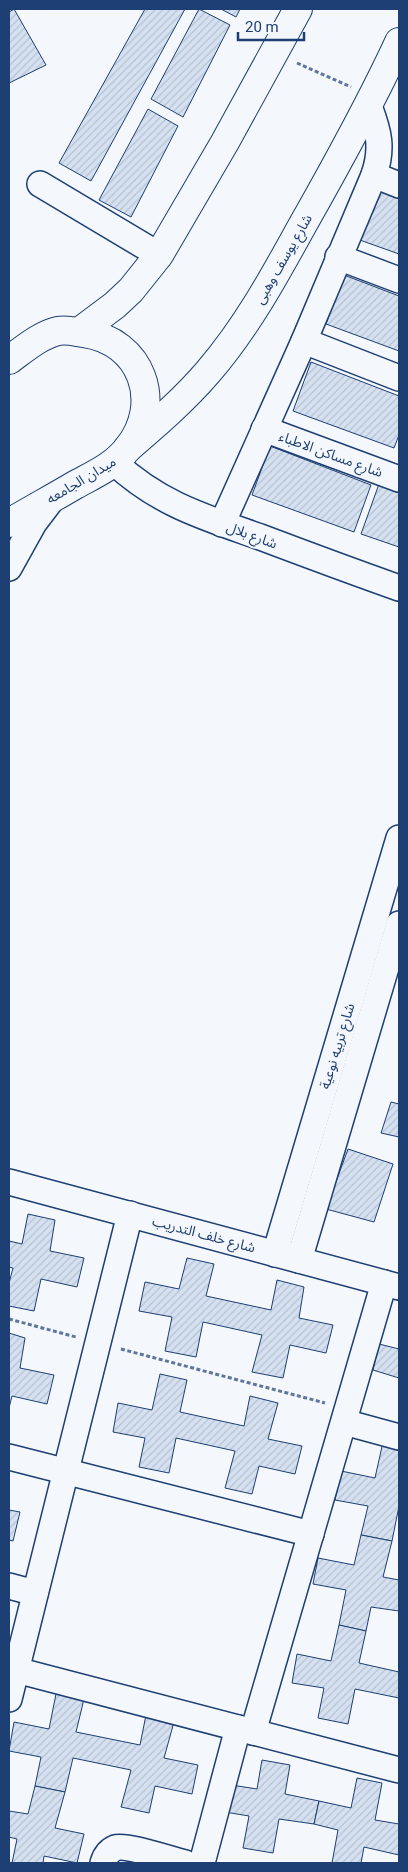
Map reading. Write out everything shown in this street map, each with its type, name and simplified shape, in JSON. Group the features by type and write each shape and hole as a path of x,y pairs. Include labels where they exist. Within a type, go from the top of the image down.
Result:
{"main road":[{"path":"79,332 115,305 131,290 159,255 225,142 298,9"},
{"name":"شارع يوسف وهبى","path":"121,455 182,400 201,380 230,345 250,316 371,101 399,42"},
{"name":"ميدان الجامعه","path":"9,360 44,336 58,331 96,335 120,347 137,366 144,382 146,400 145,417 138,434 121,455 9,523"}],"street":[{"path":"222,524 304,341 338,257 374,176 380,149 379,135 371,101"},
{"path":"374,176 399,185"},
{"path":"40,184 159,255"},
{"path":"338,257 399,280"},
{"path":"304,341 399,378"},
{"name":"شارع مساكن الاطباء","path":"264,429 399,479"},
{"name":"شارع بلال","path":"121,455 130,477 172,504 399,588"},
{"path":"9,568 34,523 53,498"},
{"name":"شارع تربيه نوعية","path":"275,1254 399,838"},
{"name":"شارع تربيه نوعية","path":"299,1260 399,924"},
{"name":"شارع خلف التدريب","path":"9,1182 392,1285"},
{"path":"9,1699 130,1214"},
{"path":"202,1863 311,1534 346,1416 392,1285"},
{"path":"346,1416 399,1438"},
{"path":"9,1457 311,1534"},
{"path":"9,1586 35,1593"},
{"path":"16,1670 399,1770"},
{"path":"103,1863 108,1853 113,1849 123,1847 185,1863"}],"path":[{"path":"288,59 371,101"},
{"path":"9,1319 98,1342 346,1416"}],"building":[{"path":"14,9 46,65 9,83 9,12"},
{"path":"145,9 185,9 91,181 59,163"},
{"path":"199,9 230,25 183,117 151,99"},
{"path":"221,9 240,9 236,17"},
{"path":"148,109 178,126 131,217 99,200"},
{"path":"375,189 399,199 399,254 357,239"},
{"path":"344,275 399,296 399,351 326,324"},
{"path":"311,362 399,396 399,435 394,448 293,411"},
{"path":"270,446 371,485 354,532 252,495"},
{"path":"379,484 399,492 399,547 361,534"},
{"path":"391,1102 399,1104 399,1137 381,1133"},
{"path":"348,1149 393,1164 374,1222 326,1209"},
{"path":"28,1214 55,1220 50,1251 84,1258 77,1287 41,1279 34,1311 9,1306 9,1283 13,1268 9,1267 9,1241 22,1244"},
{"path":"187,1258 214,1264 206,1296 271,1310 277,1280 304,1287 299,1318 333,1325 326,1353 290,1345 283,1378 252,1372 262,1335 203,1322 196,1357 165,1351 172,1317 139,1311 145,1282 179,1289"},
{"path":"9,1333 25,1338 20,1368 54,1375 47,1404 12,1396 9,1408"},
{"path":"379,1344 399,1349 399,1378 373,1370"},
{"path":"160,1374 187,1380 180,1412 244,1426 250,1396 278,1403 268,1439 302,1446 295,1474 259,1466 252,1494 225,1488 235,1451 176,1438 169,1473 139,1467 145,1438 113,1432 118,1403 152,1410"},
{"path":"383,1442 399,1446 399,1506 392,1541 361,1535 368,1506 335,1500 341,1471 375,1478"},
{"path":"9,1510 20,1512 13,1541 9,1540"},
{"path":"361,1535 392,1541 383,1577 399,1580 399,1611 371,1607 366,1631 339,1625 346,1590 313,1584 318,1558 354,1565"},
{"path":"339,1625 366,1631 359,1663 399,1672 399,1698 355,1689 348,1724 318,1718 324,1688 292,1683 297,1654 331,1661"},
{"path":"56,1694 84,1699 76,1732 140,1745 146,1715 174,1722 164,1758 198,1765 192,1794 155,1786 149,1813 121,1807 131,1770 73,1758 65,1792 35,1786 41,1757 9,1751 14,1722 49,1729"},
{"path":"262,1760 290,1765 285,1794 319,1801 314,1824 279,1819 273,1853 243,1848 249,1816 219,1811 225,1784 257,1789"},
{"path":"357,1778 382,1783 375,1820 399,1824 399,1855 364,1847 361,1863 332,1863 338,1830 314,1824 319,1801 351,1808"},
{"path":"35,1786 65,1792 55,1828 84,1834 77,1863 44,1856 43,1863 12,1863 17,1839 9,1837 9,1811 28,1814"}]}
